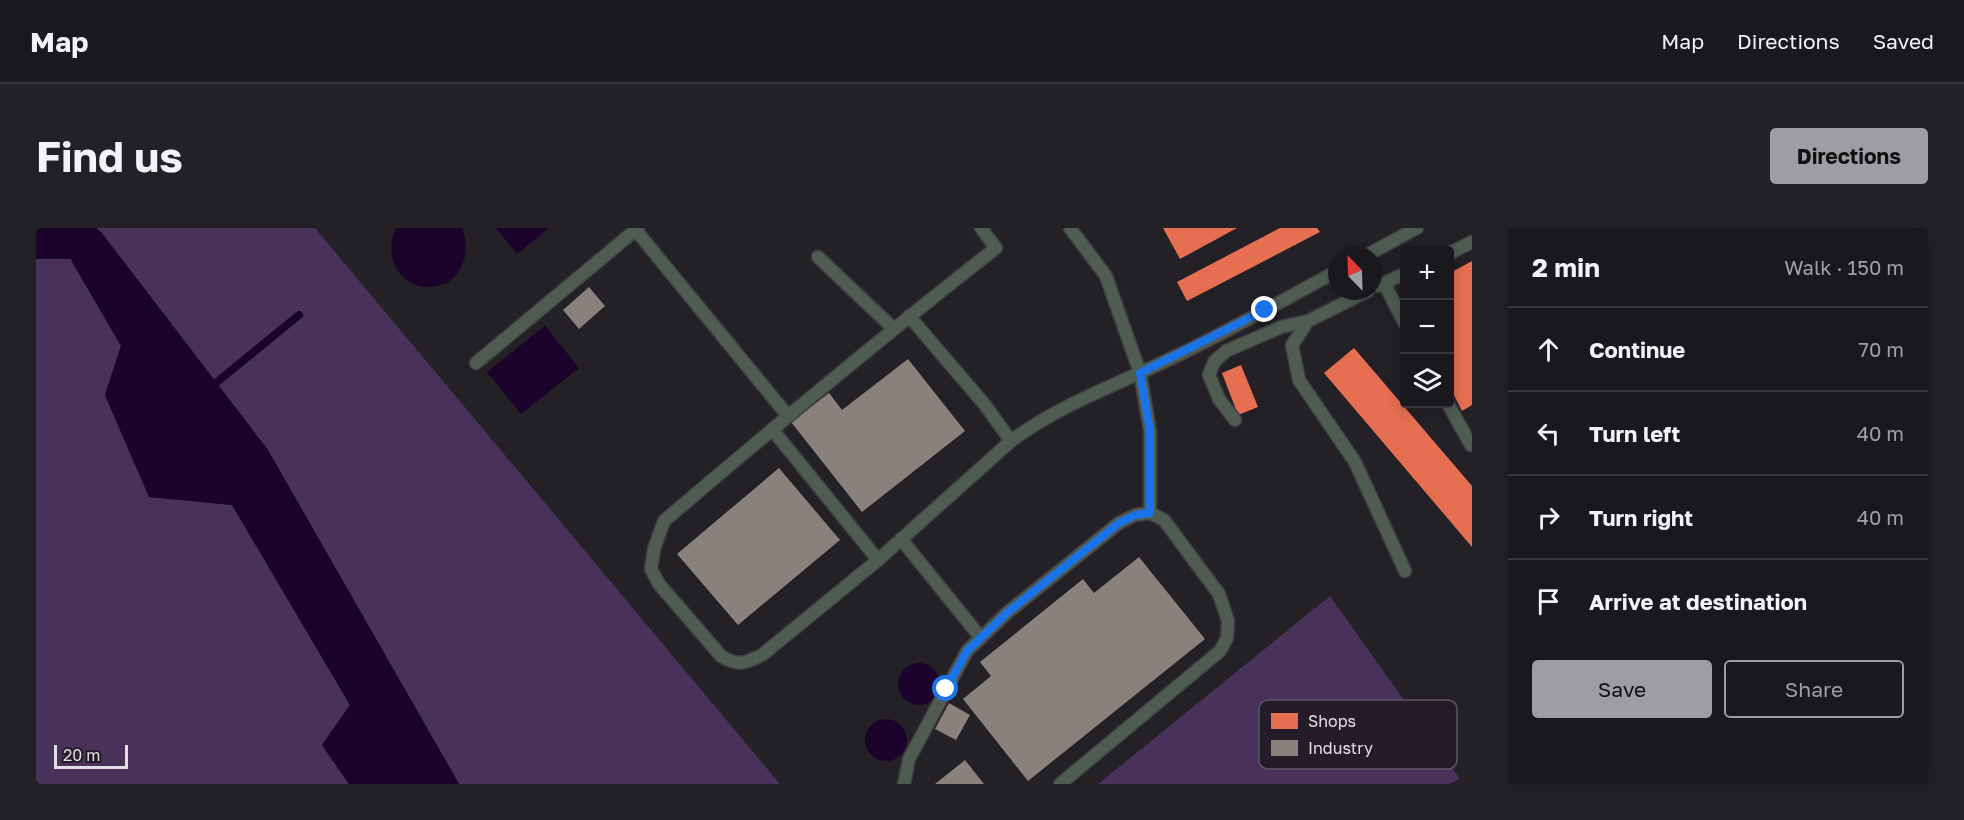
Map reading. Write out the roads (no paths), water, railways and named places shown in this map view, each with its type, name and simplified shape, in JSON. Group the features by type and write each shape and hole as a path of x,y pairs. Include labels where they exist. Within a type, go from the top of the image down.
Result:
{"lane":[{"path":"981,228 996,248 909,316 664,521 657,538 651,569 659,584 721,656 733,663 742,664 762,654 878,560 1025,430 1093,393 1140,373 1245,321 1328,276"},
{"path":"1070,228 1106,276 1140,373 1150,431 1150,513"},
{"path":"1382,247 1417,228"},
{"path":"476,363 636,229 788,416"},
{"path":"1454,251 1472,242"},
{"path":"818,257 894,329"},
{"path":"1382,284 1400,276"},
{"path":"1382,292 1400,316"},
{"path":"1235,420 1219,399 1209,375 1214,362 1226,351 1281,327 1308,321 1350,300"},
{"path":"909,316 985,405 1011,441"},
{"path":"1308,321 1292,345 1299,380 1354,462 1405,571"},
{"path":"1450,408 1471,445"},
{"path":"772,429 878,560"},
{"path":"904,784 909,759 967,651 1008,612 1119,523 1135,515 1150,513 1164,520 1219,594 1228,621 1227,638 1220,651 1060,784"},
{"path":"901,539 981,638"}],"waterway":[{"path":"217,382 299,315"}]}
